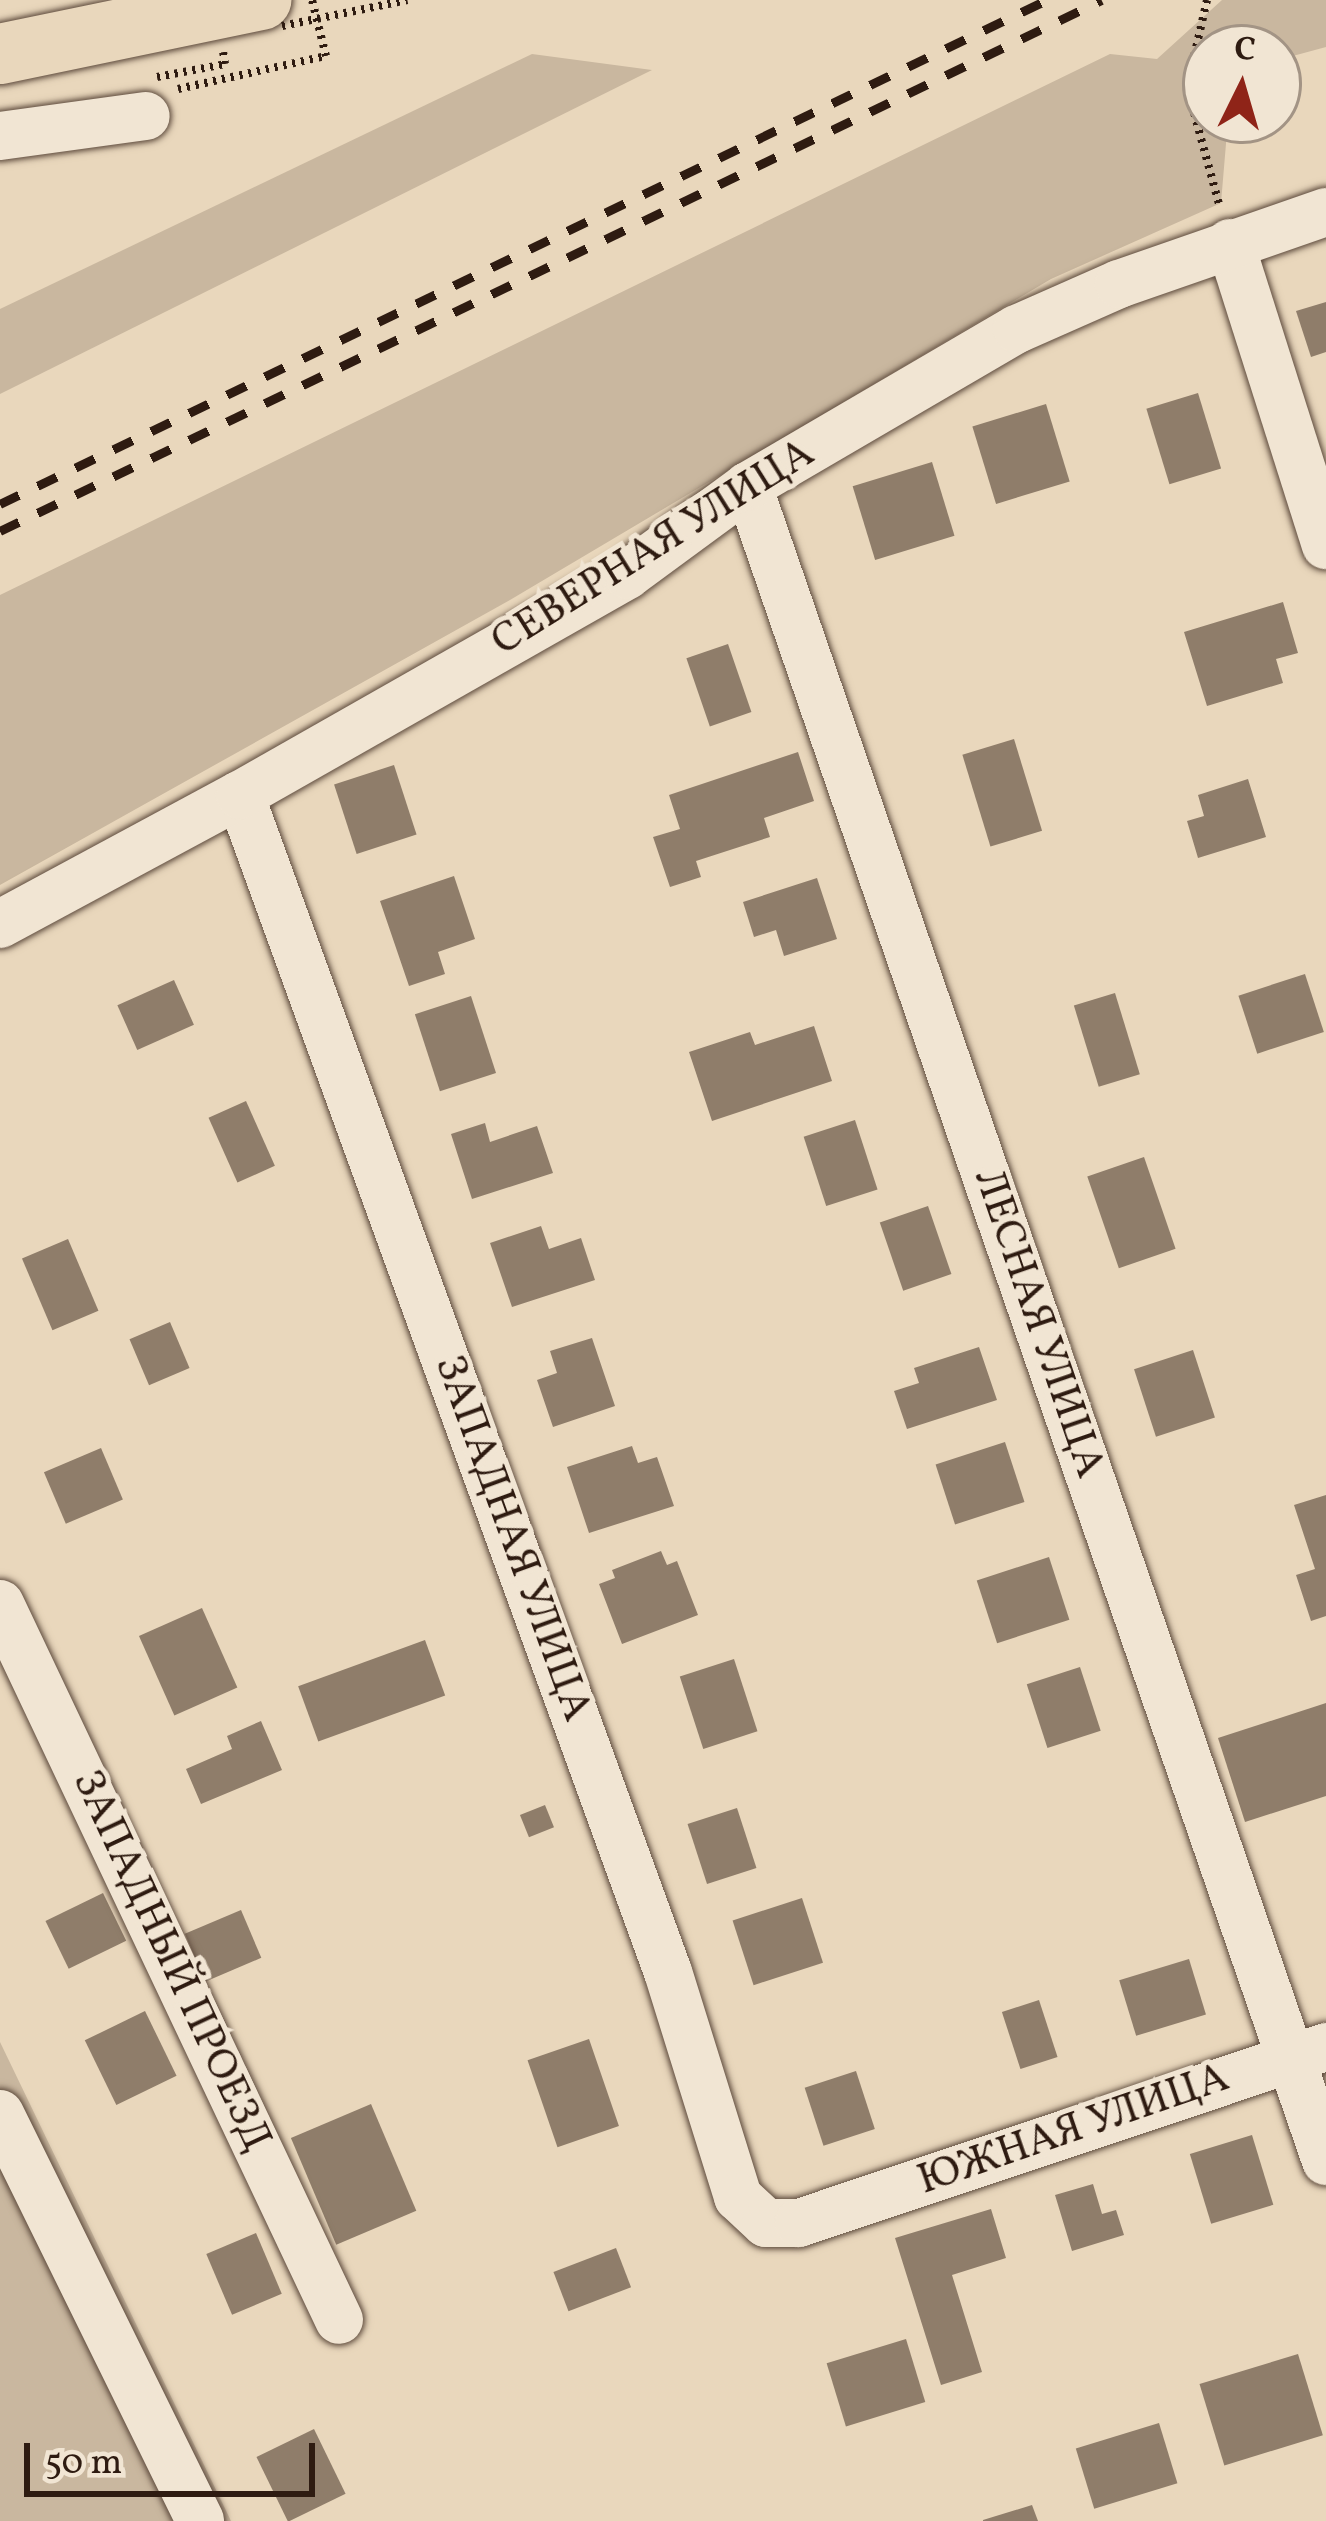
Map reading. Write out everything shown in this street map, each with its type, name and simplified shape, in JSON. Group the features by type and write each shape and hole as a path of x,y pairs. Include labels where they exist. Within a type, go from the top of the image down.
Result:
{"main road":[{"path":"0,54 272,13"}],"street":[{"path":"0,136 161,103"},
{"name":"СЕВЕРНАЯ УЛИЦА","path":"0,923 240,795 627,575 748,486 1017,329 1229,243 1326,212"},
{"path":"1229,243 1326,545"},
{"name":"ЛЕСНАЯ УЛИЦА","path":"748,486 1309,2053 1326,2161"},
{"name":"ЗАПАДНАЯ УЛИЦА","path":"240,795 668,1972 738,2197 766,2223 782,2225 821,2216"},
{"name":"ЗАПАДНЫЙ ПРОЕЗД","path":"0,1604 339,2320"},
{"name":"ЮЖНАЯ УЛИЦА","path":"821,2216 1309,2053"},
{"path":"0,2114 200,2521"}],"path":[{"path":"161,103 326,56 312,0"},
{"path":"272,13 407,0"},
{"path":"1207,0 1187,87 1229,243"}],"shaded area":[{"path":"1222,0 1326,0 1326,47 1302,54 1302,24 1196,24"},
{"path":"1182,36 1182,144 1226,144 1221,203 1051,279 510,600 0,885 0,595 1110,54 1157,59"},
{"path":"532,54 652,70 0,394 0,309"},
{"path":"0,2042 231,2521 0,2521"}],"building":[{"path":"1326,302 1326,352 1311,357 1296,311"},
{"path":"1198,393 1221,469 1169,484 1146,409"},
{"path":"1046,404 1070,481 996,504 972,427"},
{"path":"932,462 955,536 875,560 853,486"},
{"path":"1283,602 1298,653 1276,659 1283,683 1207,706 1184,632"},
{"path":"728,644 751,712 710,726 686,658"},
{"path":"1014,739 1042,831 990,847 962,755"},
{"path":"798,752 814,801 764,818 770,837 696,861 701,877 670,887 653,837 680,829 669,795"},
{"path":"394,765 417,834 357,854 334,784"},
{"path":"1248,779 1266,837 1198,858 1187,821 1204,816 1198,795"},
{"path":"454,876 475,939 438,952 445,974 409,986 380,901"},
{"path":"817,878 837,939 784,956 776,930 754,937 743,902"},
{"path":"1305,974 1324,1032 1257,1054 1238,996"},
{"path":"174,980 194,1025 137,1050 117,1005"},
{"path":"1115,993 1140,1074 1099,1087 1074,1006"},
{"path":"471,996 496,1073 440,1091 415,1014"},
{"path":"814,1026 832,1081 712,1121 689,1052 750,1032 755,1045"},
{"path":"246,1101 275,1166 237,1183 209,1118"},
{"path":"855,1120 878,1189 826,1206 804,1137"},
{"path":"485,1123 490,1142 537,1126 553,1173 472,1199 451,1134"},
{"path":"1144,1157 1176,1249 1119,1268 1087,1177"},
{"path":"928,1206 951,1274 903,1291 880,1223"},
{"path":"541,1226 549,1249 581,1238 595,1280 512,1307 490,1243"},
{"path":"68,1239 98,1311 52,1330 22,1259"},
{"path":"170,1322 190,1368 149,1385 129,1339"},
{"path":"592,1338 615,1406 553,1427 537,1380 557,1373 550,1351"},
{"path":"979,1347 997,1400 907,1429 894,1391 919,1383 914,1368"},
{"path":"1193,1350 1215,1418 1156,1437 1134,1369"},
{"path":"1005,1442 1024,1502 955,1524 936,1465"},
{"path":"632,1446 638,1463 657,1457 674,1506 589,1533 567,1467"},
{"path":"101,1448 123,1500 66,1524 44,1472"},
{"path":"1326,1495 1326,1616 1311,1621 1296,1575 1315,1569 1294,1505"},
{"path":"661,1551 667,1565 677,1561 698,1615 622,1644 599,1584 615,1578 612,1570"},
{"path":"1049,1557 1069,1620 997,1643 977,1580"},
{"path":"202,1608 237,1687 174,1716 139,1636"},
{"path":"425,1640 445,1695 318,1742 298,1686"},
{"path":"734,1659 757,1731 703,1749 680,1677"},
{"path":"1080,1667 1101,1731 1047,1748 1027,1684"},
{"path":"1326,1703 1326,1796 1245,1822 1218,1738"},
{"path":"261,1721 282,1770 201,1804 186,1769 232,1749 227,1736"},
{"path":"545,1805 554,1827 529,1837 520,1815"},
{"path":"737,1808 756,1868 707,1884 688,1824"},
{"path":"103,1893 126,1941 69,1969 45,1921"},
{"path":"802,1898 823,1963 754,1985 733,1921"},
{"path":"241,1910 261,1958 205,1982 185,1934"},
{"path":"1189,1959 1206,2014 1136,2036 1119,1980"},
{"path":"1039,2000 1058,2057 1020,2069 1002,2012"},
{"path":"145,2011 177,2076 116,2105 85,2040"},
{"path":"589,2039 619,2126 557,2147 528,2060"},
{"path":"856,2071 875,2129 823,2146 805,2088"},
{"path":"371,2104 416,2211 336,2245 291,2138"},
{"path":"1252,2135 1273,2205 1211,2224 1190,2154"},
{"path":"1093,2184 1102,2214 1116,2210 1124,2235 1072,2251 1055,2195"},
{"path":"991,2209 1006,2258 952,2275 982,2372 941,2385 895,2238"},
{"path":"256,2233 282,2294 232,2315 206,2254"},
{"path":"616,2248 631,2287 569,2311 553,2272"},
{"path":"906,2339 925,2402 846,2426 827,2363"},
{"path":"1298,2354 1323,2435 1224,2465 1200,2384"},
{"path":"1159,2423 1177,2483 1094,2509 1076,2448"},
{"path":"314,2429 346,2494 288,2521 256,2457"},
{"path":"1032,2505 1038,2521 983,2521 983,2520"}],"railway":[{"path":"0,504 1047,0"},
{"path":"0,531 1102,0"}]}
